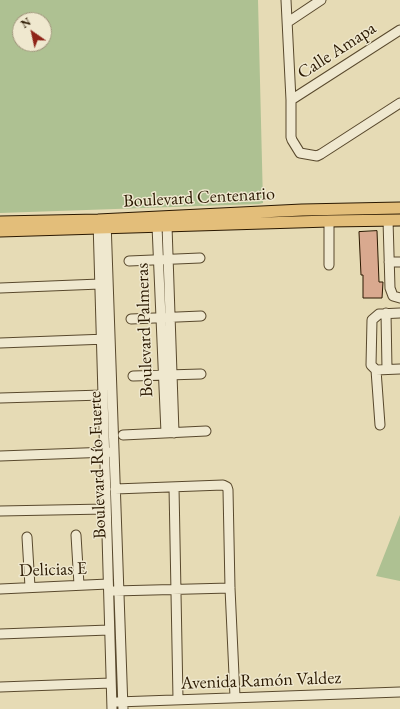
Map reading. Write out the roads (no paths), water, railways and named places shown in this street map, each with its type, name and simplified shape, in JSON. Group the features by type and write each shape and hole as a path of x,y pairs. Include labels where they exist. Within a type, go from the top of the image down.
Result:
{"main road":[{"name":"Boulevard Centenario","path":"0,222 162,226 327,217 400,208"},
{"name":"Boulevard Centenario","path":"0,231 102,224 327,217 400,220"}],"street":[{"path":"286,0 292,140 300,153 317,156 400,103"},
{"path":"288,22 321,0"},
{"name":"Calle Amapa","path":"291,100 400,30"},
{"path":"327,217 329,265"},
{"path":"388,220 391,293 395,297 400,298"},
{"name":"Boulevard Río Fuerte","path":"102,224 100,284 106,339 103,395 109,452 115,489 123,705"},
{"name":"Boulevard Río Fuerte","path":"102,224 109,452 106,509 112,706"},
{"name":"Boulevard Palmeras","path":"162,226 168,260 166,318 170,433"},
{"name":"Boulevard Palmeras","path":"162,226 159,261 166,318"},
{"path":"129,261 159,261 200,258"},
{"path":"389,262 400,262"},
{"path":"0,288 100,284"},
{"path":"380,425 376,370 371,365 373,318 386,313 400,313"},
{"path":"386,313 387,369"},
{"path":"131,319 201,316"},
{"path":"0,343 106,339"},
{"path":"376,370 400,369"},
{"path":"133,376 201,374"},
{"path":"0,398 103,395"},
{"path":"123,434 206,431"},
{"path":"0,456 109,452"},
{"path":"115,489 223,485 227,487 230,588 236,697"},
{"path":"174,487 178,700"},
{"path":"0,511 106,509"},
{"path":"76,535 79,585"},
{"path":"27,537 30,587"},
{"name":"Delicias E","path":"0,589 79,585 108,587 119,592 230,588"},
{"path":"0,634 110,630"},
{"path":"0,687 111,682"},
{"name":"Avenida Ramón Valdez","path":"112,706 178,700 236,697 400,692"}]}
